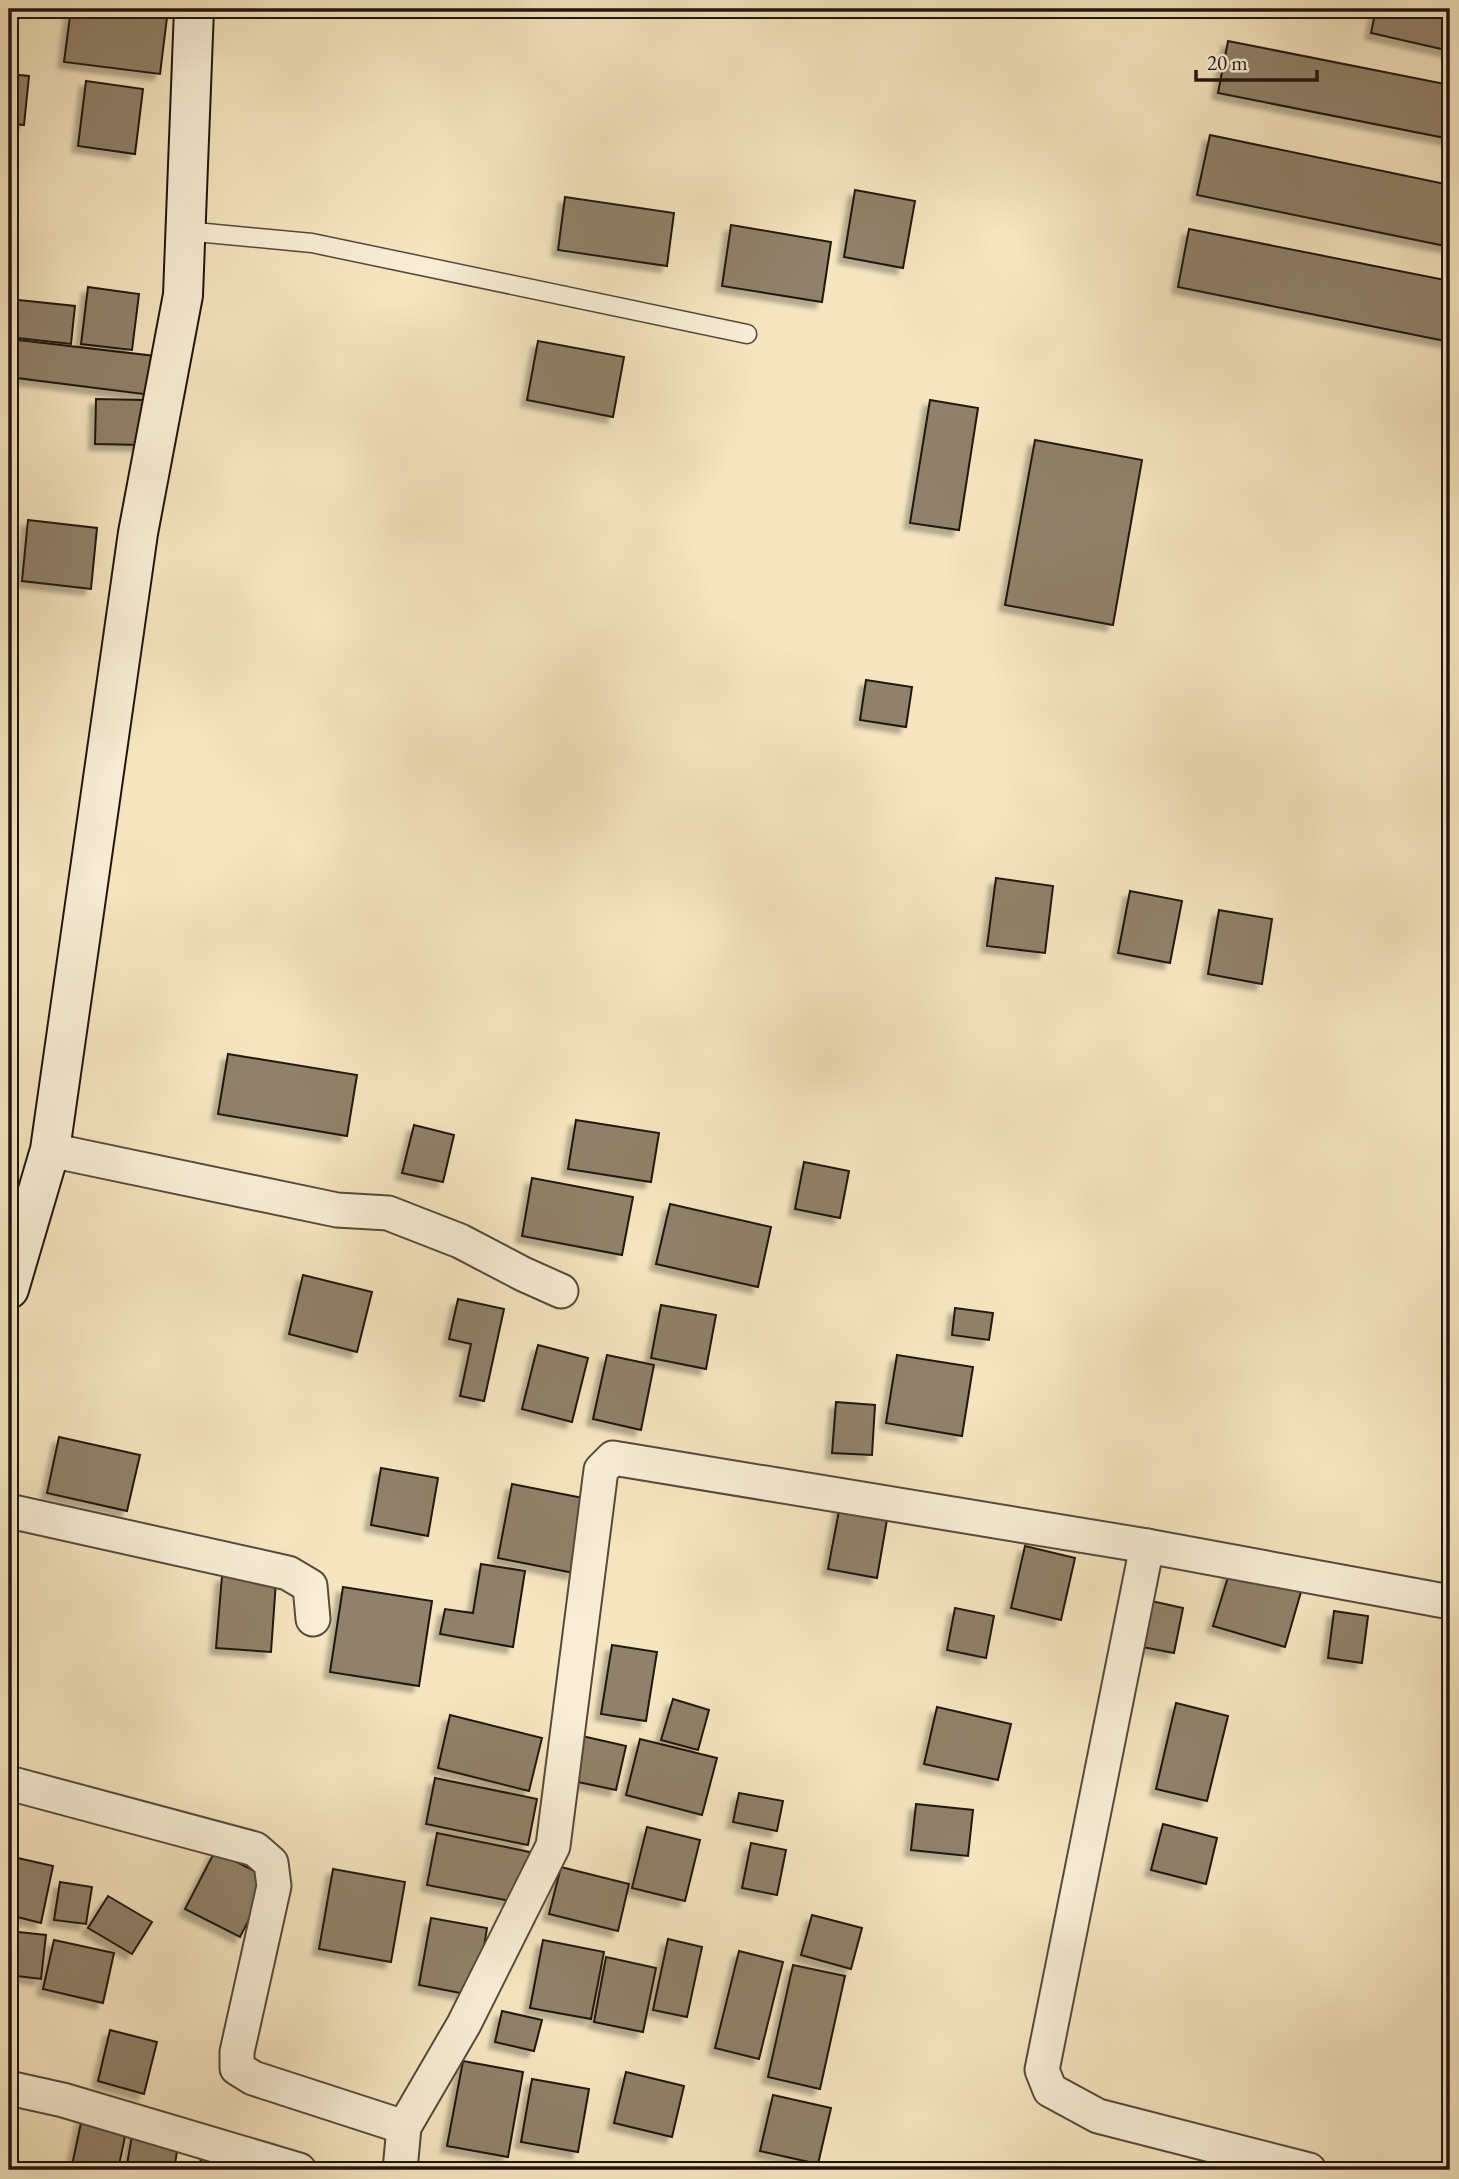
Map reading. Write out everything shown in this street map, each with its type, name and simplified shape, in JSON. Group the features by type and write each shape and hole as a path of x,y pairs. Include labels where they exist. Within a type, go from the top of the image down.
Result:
{"street":[{"path":"9,1289 50,1150 138,533 183,295 194,9"},
{"path":"50,1150 337,1210 388,1213 460,1241 561,1291"},
{"path":"400,2170 404,2127 464,2024 553,1846 601,1470 613,1458 1147,1546 1450,1602"},
{"path":"9,1511 288,1573 310,1586 313,1619"},
{"path":"1147,1546 1042,2070 1050,2090 1098,2116 1309,2170"},
{"path":"9,1783 256,1849 271,1863 274,1886 237,2052 237,2067 253,2078 404,2127"},
{"path":"9,2088 63,2100 299,2170"}],"lane":[{"path":"185,231 312,243 747,334"}],"building":[{"path":"71,9 168,9 160,74 64,62"},
{"path":"1376,9 1450,9 1450,51 1371,33"},
{"path":"1228,41 1450,85 1450,139 1218,93"},
{"path":"9,74 29,76 24,125 9,123"},
{"path":"86,81 143,89 135,154 78,146"},
{"path":"1210,135 1450,185 1450,247 1197,195"},
{"path":"855,190 915,201 903,268 844,257"},
{"path":"565,197 674,213 667,266 558,250"},
{"path":"731,225 831,242 822,302 722,286"},
{"path":"1189,229 1450,281 1450,342 1178,287"},
{"path":"88,287 139,294 132,350 81,344"},
{"path":"9,299 75,306 71,344 9,337"},
{"path":"9,339 155,356 151,395 9,377"},
{"path":"538,341 624,357 613,417 527,400"},
{"path":"96,399 144,400 144,445 95,444"},
{"path":"930,400 978,408 959,530 910,523"},
{"path":"1035,440 1142,460 1113,625 1005,605"},
{"path":"9,481 13,481 14,583 9,583"},
{"path":"28,520 97,528 91,589 22,581"},
{"path":"866,680 912,687 906,727 860,720"},
{"path":"996,878 1053,886 1045,953 987,946"},
{"path":"1130,891 1182,901 1170,963 1118,953"},
{"path":"1219,910 1272,919 1262,984 1208,974"},
{"path":"228,1054 357,1075 347,1136 218,1114"},
{"path":"576,1120 659,1133 651,1182 568,1169"},
{"path":"414,1125 454,1135 443,1182 402,1173"},
{"path":"804,1162 849,1171 840,1218 795,1209"},
{"path":"532,1178 633,1197 622,1255 522,1236"},
{"path":"670,1204 771,1227 758,1287 656,1264"},
{"path":"303,1275 372,1292 357,1352 289,1334"},
{"path":"458,1299 504,1309 484,1401 460,1396 471,1344 449,1339"},
{"path":"661,1305 716,1315 706,1369 651,1358"},
{"path":"955,1308 993,1313 989,1340 952,1335"},
{"path":"538,1345 588,1358 572,1422 522,1409"},
{"path":"607,1355 654,1365 641,1430 593,1419"},
{"path":"897,1355 973,1367 962,1436 886,1423"},
{"path":"836,1402 875,1405 872,1455 832,1453"},
{"path":"59,1437 140,1455 127,1511 47,1493"},
{"path":"381,1468 438,1478 428,1536 371,1525"},
{"path":"512,1484 588,1499 574,1573 498,1558"},
{"path":"841,1500 889,1508 877,1578 828,1569"},
{"path":"1025,1546 1075,1558 1061,1620 1011,1608"},
{"path":"481,1564 525,1571 513,1647 440,1634 445,1609 473,1613"},
{"path":"1232,1564 1303,1585 1285,1647 1213,1626"},
{"path":"222,1576 276,1581 271,1652 216,1648"},
{"path":"343,1587 432,1601 419,1686 330,1672"},
{"path":"1147,1600 1183,1608 1174,1653 1137,1646"},
{"path":"955,1608 994,1616 986,1658 947,1650"},
{"path":"1334,1611 1368,1616 1362,1663 1328,1658"},
{"path":"612,1645 657,1652 646,1721 601,1714"},
{"path":"673,1699 709,1710 698,1750 661,1740"},
{"path":"1176,1703 1228,1716 1207,1801 1156,1789"},
{"path":"937,1707 1011,1724 998,1780 924,1764"},
{"path":"450,1715 542,1738 529,1791 438,1768"},
{"path":"582,1736 626,1746 616,1790 573,1781"},
{"path":"640,1739 717,1758 702,1815 626,1795"},
{"path":"435,1778 537,1799 528,1845 426,1824"},
{"path":"739,1793 783,1801 777,1831 733,1822"},
{"path":"916,1804 973,1810 968,1856 911,1850"},
{"path":"1163,1824 1217,1838 1206,1884 1151,1870"},
{"path":"647,1827 700,1840 685,1901 632,1888"},
{"path":"437,1833 530,1852 521,1903 427,1885"},
{"path":"751,1843 786,1850 777,1895 742,1888"},
{"path":"215,1851 270,1879 240,1937 185,1909"},
{"path":"9,1856 53,1866 41,1923 9,1915"},
{"path":"561,1867 629,1884 618,1931 549,1914"},
{"path":"333,1869 405,1882 391,1962 319,1949"},
{"path":"60,1882 92,1887 86,1924 54,1920"},
{"path":"108,1896 152,1922 132,1954 88,1928"},
{"path":"812,1915 862,1928 851,1969 801,1955"},
{"path":"431,1918 487,1928 476,1996 419,1985"},
{"path":"9,1931 46,1935 41,1979 9,1975"},
{"path":"668,1939 702,1947 687,2017 653,2010"},
{"path":"54,1940 114,1953 103,2003 43,1989"},
{"path":"543,1940 604,1952 591,2019 530,2008"},
{"path":"739,1951 783,1962 759,2059 715,2048"},
{"path":"606,1957 656,1968 643,2032 594,2022"},
{"path":"793,1965 845,1976 820,2089 768,2077"},
{"path":"502,2011 542,2020 534,2051 495,2042"},
{"path":"110,2030 157,2042 144,2094 98,2081"},
{"path":"463,2061 523,2072 508,2157 447,2146"},
{"path":"626,2072 684,2086 672,2137 614,2123"},
{"path":"532,2079 589,2089 578,2152 521,2142"},
{"path":"773,2095 831,2108 818,2164 760,2151"},
{"path":"82,2118 127,2127 118,2170 71,2170"},
{"path":"133,2130 179,2139 174,2170 126,2170"},
{"path":"201,2158 234,2164 233,2170 199,2170"},
{"path":"823,2165 852,2170 822,2170"}]}
